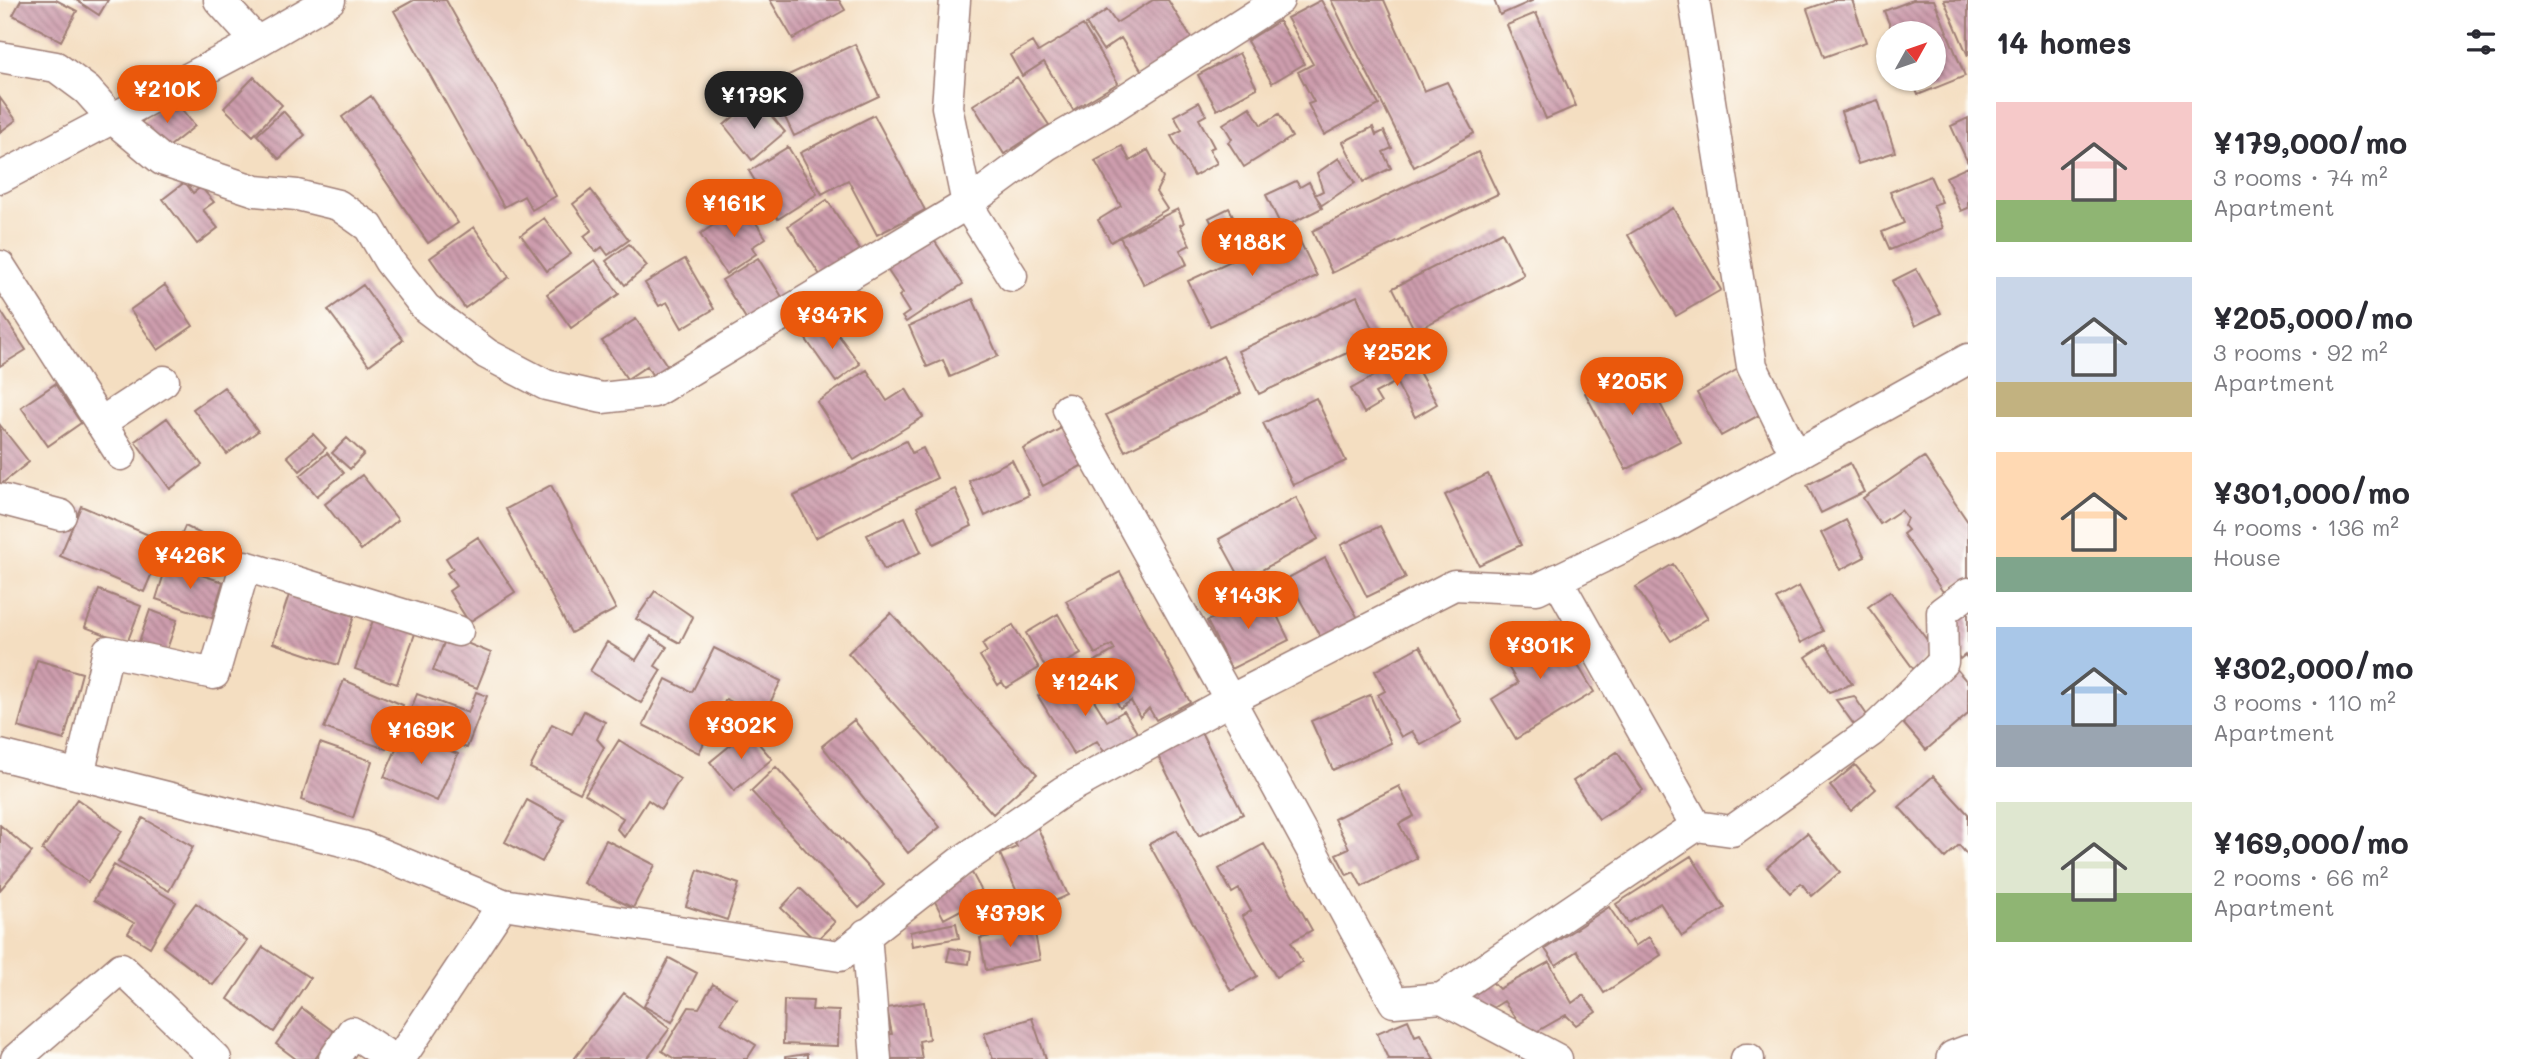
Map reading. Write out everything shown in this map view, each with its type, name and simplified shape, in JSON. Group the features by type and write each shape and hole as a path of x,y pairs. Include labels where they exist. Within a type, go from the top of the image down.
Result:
{"street":[{"path":"219,0 257,42"},
{"path":"0,178 257,42 330,0"},
{"path":"955,0 947,107 967,204 1012,276"},
{"path":"0,57 56,67 87,90 111,118 162,160 256,191 297,195 338,205 369,227 389,261 426,308 487,354 546,385 602,398 654,392 967,204 1047,145 1116,105 1279,0"},
{"path":"1694,0 1752,366 1797,456"},
{"path":"0,266 121,454"},
{"path":"0,755 362,846 503,904 841,956 960,862 1062,792 1230,700 1454,585 1538,589 1672,524 1968,359"},
{"path":"100,423 164,381"},
{"path":"1068,410 1394,1002 1442,998 1696,826 1732,831 1872,730 1943,662 1942,612 1968,593"},
{"path":"0,499 61,515"},
{"path":"79,775 108,651 214,674 245,566 458,631"},
{"path":"1557,579 1696,826"},
{"path":"400,1059 503,904"},
{"path":"866,934 876,1059"},
{"path":"16,1059 121,968 216,1059"},
{"path":"1442,998 1557,1059"},
{"path":"334,1059 352,1032 393,1059"},
{"path":"1955,1059 1968,1054"}],"building":[{"path":"21,0 56,0 77,11 61,41 13,15"},
{"path":"76,0 108,0 99,15"},
{"path":"414,0 446,0 556,196 532,210 524,196 504,207 394,11"},
{"path":"770,0 839,0 845,10 793,39"},
{"path":"1153,0 1168,0 1193,41 1143,73 1121,38 1103,50 1086,24 1107,10 1116,23"},
{"path":"1321,0 1379,105 1324,135 1308,104 1314,102 1298,72 1313,64 1287,18"},
{"path":"1331,0 1384,0 1424,91 1447,82 1474,133 1414,167"},
{"path":"1494,0 1534,0 1500,15"},
{"path":"1833,0 1852,0 1866,42 1824,57 1807,9"},
{"path":"1913,0 1934,0 1943,21 1888,21 1884,11"},
{"path":"1944,0 1968,0 1968,56"},
{"path":"1536,13 1576,106 1546,119 1507,25"},
{"path":"1279,21 1304,64 1272,83 1247,41"},
{"path":"1083,25 1118,83 1073,110 1044,62 1022,76 1010,55 1032,42 1038,52"},
{"path":"1946,29 1965,76 1946,84"},
{"path":"855,44 879,96 794,136 769,84"},
{"path":"1239,53 1257,88 1217,110 1198,75"},
{"path":"254,77 282,105 253,136 224,108"},
{"path":"1017,77 1049,125 1004,154 973,105"},
{"path":"371,96 458,223 428,243 342,117"},
{"path":"172,97 195,126 161,153 139,124"},
{"path":"0,98 16,120 0,132"},
{"path":"1878,100 1895,152 1858,164 1841,112"},
{"path":"1199,102 1206,115 1199,119 1214,147 1209,149 1217,163 1194,176 1171,136 1182,130 1174,116"},
{"path":"763,106 785,132 752,160 724,125 745,107 752,115"},
{"path":"1250,107 1261,125 1279,114 1292,137 1244,167 1228,142 1232,139 1223,124"},
{"path":"283,111 305,135 279,159 257,135"},
{"path":"874,115 925,210 877,235 848,180 822,194 800,153"},
{"path":"1968,118 1968,163 1951,126"},
{"path":"1373,127 1376,135 1384,131 1392,148 1383,152 1391,168 1363,182 1343,142"},
{"path":"1122,146 1130,161 1148,150 1163,178 1156,192 1167,209 1111,242 1098,220 1121,206 1095,161"},
{"path":"788,147 817,194 778,219 749,171"},
{"path":"1478,152 1498,194 1332,273 1312,231"},
{"path":"1339,158 1355,183 1322,205 1315,195 1323,191 1317,173"},
{"path":"1968,167 1968,208 1961,211 1946,177"},
{"path":"1930,176 1942,202 1933,205 1943,228 1890,250 1882,232 1904,223 1890,192"},
{"path":"1296,181 1300,187 1309,182 1322,208 1282,228 1266,195"},
{"path":"185,182 193,193 201,187 214,202 203,210 218,228 197,244 163,199"},
{"path":"591,190 629,240 608,255 602,247 596,252 584,236 592,230 573,204"},
{"path":"827,200 860,250 820,275 788,226"},
{"path":"744,205 766,238 752,247 756,254 726,274 700,234"},
{"path":"1229,208 1247,243 1227,253 1209,218"},
{"path":"1673,208 1721,290 1676,316 1628,235"},
{"path":"1178,209 1184,223 1180,225 1190,245 1180,250 1187,264 1144,285 1120,237"},
{"path":"544,218 571,254 547,271 521,235"},
{"path":"474,227 509,277 465,308 430,258"},
{"path":"1295,231 1317,276 1210,326 1188,281"},
{"path":"1502,232 1524,275 1415,331 1393,288"},
{"path":"930,234 963,284 906,322 902,317 909,312 899,296 903,293 884,265"},
{"path":"629,244 647,266 625,285 606,261"},
{"path":"758,258 784,300 750,325 722,280"},
{"path":"685,259 714,309 682,328 667,302 659,306 645,283"},
{"path":"595,260 619,294 571,328 547,294"},
{"path":"1916,269 1941,313 1915,326 1892,281"},
{"path":"165,285 193,326 158,350 130,310"},
{"path":"363,285 403,340 369,365 328,310"},
{"path":"1357,296 1377,339 1259,394 1238,351"},
{"path":"973,299 998,356 950,377 943,360 927,367 909,326"},
{"path":"0,310 26,350 0,366"},
{"path":"636,319 672,373 656,382 647,366 627,379 602,341"},
{"path":"828,321 860,364 836,382 805,338"},
{"path":"1223,356 1241,393 1125,451 1106,415"},
{"path":"1410,356 1437,404 1415,417 1396,382 1375,393 1381,403 1364,413 1351,389"},
{"path":"1639,364 1680,441 1626,470 1585,393"},
{"path":"1738,369 1763,413 1721,436 1697,393"},
{"path":"867,370 887,401 906,389 923,417 854,460 817,402"},
{"path":"55,384 81,423 48,446 21,407"},
{"path":"224,387 258,431 227,454 193,409"},
{"path":"1316,398 1346,461 1293,485 1263,423"},
{"path":"167,418 202,465 170,489 135,441"},
{"path":"0,425 29,462 0,485"},
{"path":"1063,427 1083,465 1043,486 1023,449"},
{"path":"313,434 326,448 300,471 287,456"},
{"path":"347,438 364,454 350,469 332,453"},
{"path":"906,441 912,453 923,448 937,478 815,538 794,496"},
{"path":"327,453 344,473 317,496 300,476"},
{"path":"1924,457 1968,522 1968,585 1960,581 1943,592 1903,534 1908,530 1904,525 1907,518 1901,510 1880,524 1863,498"},
{"path":"1012,460 1029,495 985,516 969,481"},
{"path":"1850,463 1864,492 1821,513 1807,485"},
{"path":"1488,474 1521,545 1479,565 1445,495"},
{"path":"362,475 398,520 361,550 325,504"},
{"path":"551,485 616,609 571,633 506,509"},
{"path":"955,489 972,526 934,544 917,507"},
{"path":"1296,497 1318,539 1242,581 1219,539"},
{"path":"81,506 165,542 144,592 60,556"},
{"path":"905,517 921,552 884,570 867,535"},
{"path":"1846,520 1865,557 1840,570 1821,533"},
{"path":"185,526 235,551 226,571 176,547"},
{"path":"1380,526 1406,578 1367,597 1341,545"},
{"path":"478,537 515,592 469,622 449,591 456,586 447,573 453,569 446,558"},
{"path":"1325,558 1360,622 1323,642 1288,578"},
{"path":"167,564 223,582 212,618 156,599"},
{"path":"1673,564 1708,618 1671,641 1636,587"},
{"path":"1120,572 1190,702 1156,720 1149,708 1140,717 1131,701 1120,708 1095,661 1115,650 1112,645 1095,654 1066,601"},
{"path":"1799,586 1823,631 1801,643 1776,599"},
{"path":"99,590 141,606 127,643 85,627"},
{"path":"655,591 693,617 680,643 636,619"},
{"path":"1890,591 1933,648 1915,671 1868,607"},
{"path":"1266,593 1289,640 1231,669 1207,621"},
{"path":"289,595 354,616 338,665 273,643"},
{"path":"1968,600 1968,659 1965,655 1960,659 1946,636"},
{"path":"150,610 177,620 165,655 138,645"},
{"path":"891,613 1037,774 993,814 848,653"},
{"path":"1058,614 1081,654 1048,672 1026,633"},
{"path":"374,618 417,628 397,684 355,669"},
{"path":"1551,621 1594,692 1516,739 1492,699 1518,683 1499,652"},
{"path":"1013,625 1039,668 1006,688 1002,682 998,685 980,656 987,652 982,644"},
{"path":"447,635 491,653 477,688 433,671"},
{"path":"651,636 667,647 655,666 661,670 641,703 590,671 607,642 636,660"},
{"path":"1826,644 1852,684 1829,692 1806,657"},
{"path":"1420,646 1462,722 1421,745 1412,731 1401,737 1378,695 1385,691 1375,671"},
{"path":"714,648 781,681 763,717 726,699 699,753 643,725 666,679 692,692"},
{"path":"37,660 82,673 64,740 18,727"},
{"path":"1954,666 1968,683 1968,714 1926,750 1897,716"},
{"path":"1077,673 1107,721 1124,711 1139,736 1107,756 1097,741 1074,755 1038,696"},
{"path":"344,680 403,705 386,749 324,728"},
{"path":"476,692 487,696 467,748 405,724 417,694 468,713"},
{"path":"1370,695 1391,743 1333,770 1311,721"},
{"path":"1854,696 1871,721 1858,730 1836,700"},
{"path":"584,711 605,722 597,739 604,747 580,793 530,768 552,724 572,734"},
{"path":"854,720 940,827 908,853 822,746"},
{"path":"1199,728 1243,814 1199,836 1155,750"},
{"path":"404,731 458,754 437,801 384,777"},
{"path":"748,731 772,759 734,791 710,762"},
{"path":"619,740 680,779 661,809 648,800 624,837 617,829 623,818 585,794"},
{"path":"320,743 372,761 353,818 301,800"},
{"path":"1617,752 1643,790 1599,819 1573,781"},
{"path":"1855,765 1876,789 1851,811 1830,786"},
{"path":"776,767 884,885 859,908 751,791"},
{"path":"1933,776 1968,814 1968,856 1959,845 1945,858 1899,807"},
{"path":"1399,786 1414,816 1399,824 1417,858 1362,887 1354,872 1347,875 1336,854 1349,848 1334,819"},
{"path":"77,799 122,831 88,882 42,850"},
{"path":"527,800 564,820 542,862 505,842"},
{"path":"143,818 193,847 169,891 118,862"},
{"path":"1036,824 1068,895 1042,907 1037,894 1021,901 1000,854 1017,847 1011,835"},
{"path":"0,825 32,852 0,890"},
{"path":"1177,830 1257,976 1231,991 1149,844"},
{"path":"1807,833 1840,872 1812,896 1801,883 1790,893 1767,867"},
{"path":"606,840 655,865 633,908 584,883"},
{"path":"1264,844 1312,930 1291,942 1302,962 1276,977 1242,916 1251,911 1239,889 1232,893 1219,869"},
{"path":"1691,856 1725,908 1682,936 1660,903 1628,923 1616,904"},
{"path":"114,865 176,902 150,947 128,933 134,923 94,900"},
{"path":"698,870 739,884 727,920 686,906"},
{"path":"972,873 985,897 944,919 931,894"},
{"path":"800,888 835,922 816,941 781,908"},
{"path":"196,903 247,941 213,985 163,947"},
{"path":"1609,907 1635,946 1649,937 1661,955 1604,993 1577,951 1556,965 1545,949"},
{"path":"956,923 959,938 912,946 910,932"},
{"path":"1034,928 1040,960 986,970 980,938"},
{"path":"263,947 310,978 274,1032 228,999"},
{"path":"950,948 971,952 969,964 947,961"},
{"path":"669,958 697,973 672,1022 644,1006"},
{"path":"1549,962 1572,1003 1583,995 1596,1012 1576,1025 1566,1015 1529,1036 1504,1001 1480,1016 1465,995 1489,979 1499,989"},
{"path":"713,984 736,998 721,1023 756,1045 747,1059 675,1059 662,1051 689,1007 699,1008"},
{"path":"624,993 670,1028 647,1059 574,1059"},
{"path":"784,1000 813,1001 812,1010 839,1011 838,1046 783,1044"},
{"path":"924,1002 929,1039 919,1041 922,1059 884,1059 880,1036 892,1034 887,1008"},
{"path":"302,1008 334,1032 315,1059 296,1059 276,1044"},
{"path":"1032,1018 1046,1059 993,1059 984,1033"},
{"path":"1408,1020 1415,1036 1420,1034 1434,1059 1388,1059 1377,1033"},
{"path":"807,1054 807,1059 785,1059 785,1057"}]}
